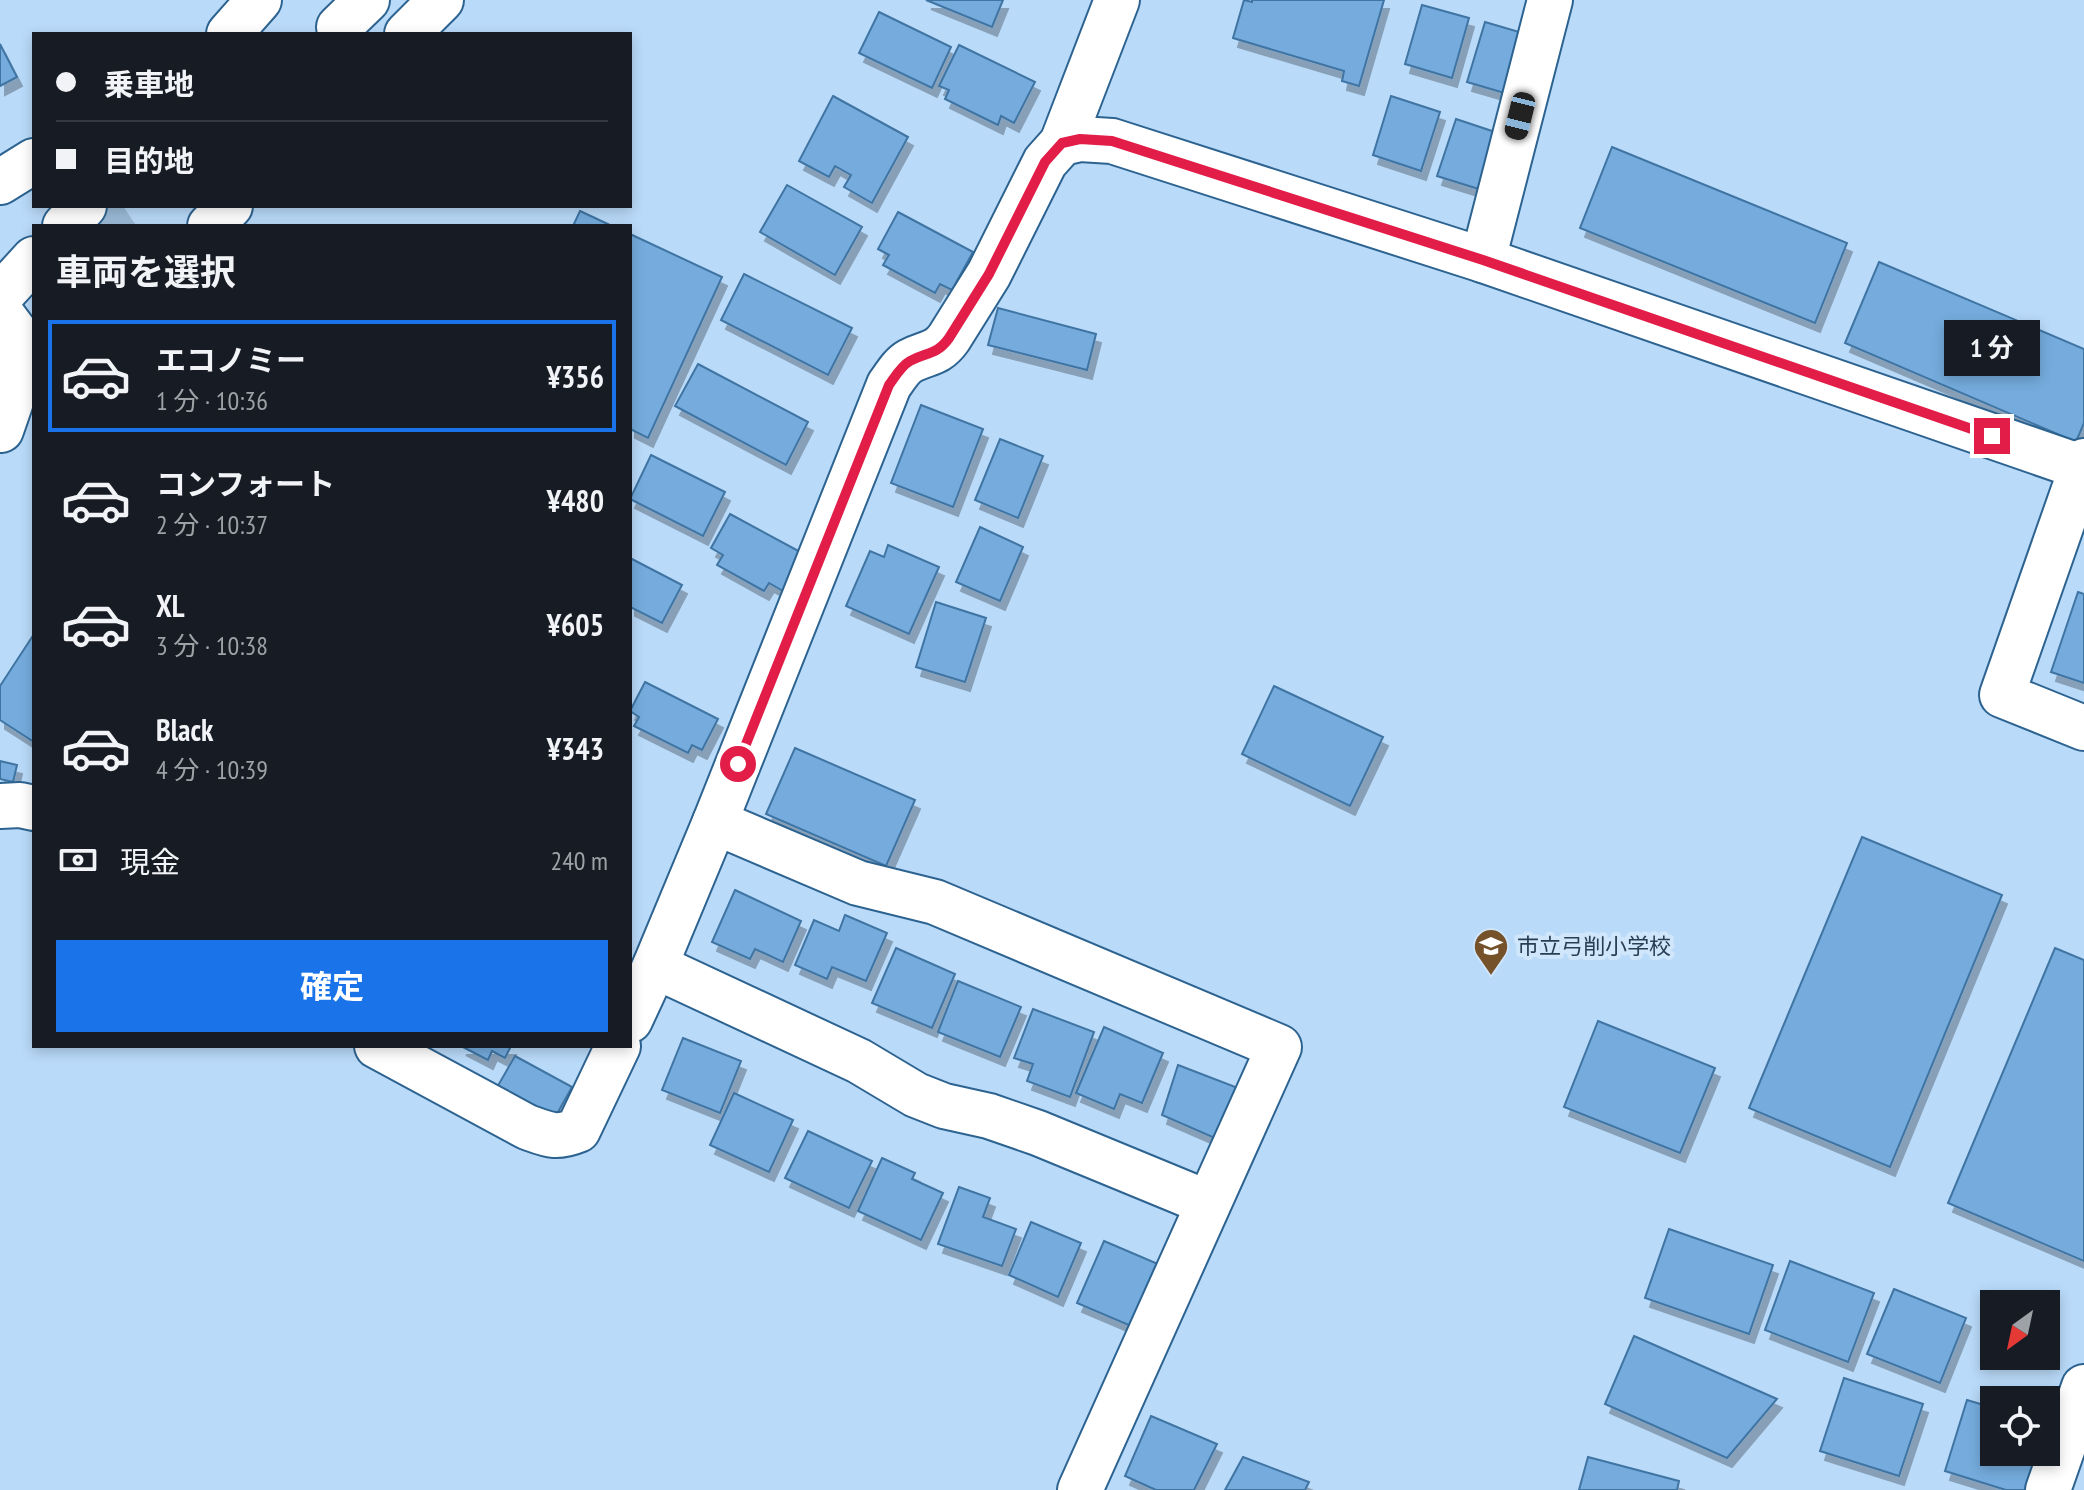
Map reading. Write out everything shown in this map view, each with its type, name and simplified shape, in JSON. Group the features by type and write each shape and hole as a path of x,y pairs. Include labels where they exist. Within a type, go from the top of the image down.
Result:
{"main road":[{"path":"409,32 441,0"},
{"path":"632,1016 715,822 889,385 909,361 942,348 989,274 1045,162 1062,143 1117,0"},
{"path":"1483,260 1550,0"},
{"path":"1062,143 1080,139 1112,141 1483,260 2083,465 2002,695 2084,728"},
{"path":"0,182 32,162"},
{"path":"67,224 82,208"},
{"path":"212,224 228,208"},
{"path":"0,296 32,261"},
{"path":"0,312 15,332 18,381 0,431"},
{"path":"0,431 32,400"},
{"path":"0,806 32,808"},
{"path":"715,822 858,883 935,902 1279,1047 1080,1490"},
{"path":"655,966 859,1061 916,1095 1038,1133 1208,1203"},
{"path":"381,1048 527,1127 562,1136 578,1130 617,1048"},
{"path":"2048,1490 2084,1387"}],"building":[{"path":"926,0 1003,0 992,27"},
{"path":"1244,0 1384,0 1359,86 1342,81 1344,71 1233,38"},
{"path":"1422,5 1469,18 1452,78 1405,64"},
{"path":"879,12 951,47 932,88 859,53"},
{"path":"1485,22 1526,34 1508,94 1467,82"},
{"path":"0,44 17,77 0,86"},
{"path":"959,45 1035,82 1014,123 1001,116 998,125 945,99 949,90 939,86"},
{"path":"833,96 908,137 872,203 844,187 851,175 835,166 829,177 799,161"},
{"path":"1391,96 1440,112 1421,171 1373,155"},
{"path":"1456,119 1504,135 1485,191 1437,176"},
{"path":"1612,147 1847,243 1815,323 1580,228"},
{"path":"787,185 862,227 835,275 760,232"},
{"path":"580,211 608,224 574,224"},
{"path":"898,212 973,252 952,290 940,284 935,293 883,265 889,255 878,249"},
{"path":"632,235 722,277 648,438 632,430"},
{"path":"1879,262 2084,349 2084,423 2076,442 1845,343"},
{"path":"744,274 852,328 828,375 721,320"},
{"path":"998,308 1096,334 1087,370 988,345"},
{"path":"698,364 808,422 786,465 675,406"},
{"path":"921,405 983,429 953,507 891,483"},
{"path":"1000,439 1043,456 1018,518 975,500"},
{"path":"651,455 725,492 703,536 632,500"},
{"path":"730,514 804,554 783,591 769,583 764,591 717,565 723,555 711,548"},
{"path":"980,527 1023,547 1000,601 956,582"},
{"path":"888,545 939,567 909,634 846,606 870,551 884,557"},
{"path":"632,559 682,585 662,623 632,608"},
{"path":"2078,592 2084,594 2084,683 2051,672"},
{"path":"936,602 986,618 965,682 916,667"},
{"path":"32,637 32,741 0,720 0,686"},
{"path":"645,682 718,719 702,750 692,745 688,753 634,726 639,717 632,712"},
{"path":"1274,686 1383,737 1350,806 1242,754"},
{"path":"795,748 915,800 886,866 766,814"},
{"path":"0,761 17,765 13,782 0,779"},
{"path":"1862,837 2002,895 1890,1167 1749,1108"},
{"path":"735,890 801,921 783,962 755,949 750,959 712,942"},
{"path":"845,915 887,933 866,981 832,967 827,979 795,965 814,920 839,931"},
{"path":"896,948 955,974 932,1028 872,1003"},
{"path":"2055,948 2084,960 2084,1261 1948,1203"},
{"path":"958,981 1021,1007 1000,1057 938,1032"},
{"path":"1033,1009 1094,1032 1070,1097 1027,1081 1033,1064 1014,1058"},
{"path":"1598,1021 1715,1068 1680,1153 1564,1107"},
{"path":"1104,1027 1163,1053 1142,1103 1120,1094 1114,1109 1076,1093"},
{"path":"683,1038 741,1061 720,1113 662,1090"},
{"path":"465,1048 510,1048 505,1058 492,1051 488,1060"},
{"path":"515,1056 572,1087 553,1121 496,1089"},
{"path":"1178,1065 1238,1088 1217,1139 1162,1115"},
{"path":"734,1093 793,1120 769,1172 710,1145"},
{"path":"808,1131 872,1161 849,1208 785,1178"},
{"path":"882,1158 915,1173 912,1179 943,1193 921,1240 858,1211"},
{"path":"959,1187 990,1198 983,1217 1016,1229 1002,1266 938,1244"},
{"path":"1031,1222 1081,1243 1058,1297 1009,1275"},
{"path":"1669,1229 1773,1265 1749,1334 1645,1298"},
{"path":"1104,1241 1165,1267 1138,1329 1077,1303"},
{"path":"1790,1261 1874,1293 1848,1362 1765,1330"},
{"path":"1894,1289 1966,1318 1940,1383 1867,1354"},
{"path":"1634,1336 1777,1399 1727,1458 1605,1404"},
{"path":"1844,1378 1923,1404 1899,1476 1820,1451"},
{"path":"1967,1400 1980,1404 1980,1466 2036,1466 2028,1490 2006,1490 1945,1471"},
{"path":"1151,1416 1217,1444 1194,1490 1156,1490 1125,1476"},
{"path":"1243,1457 1309,1482 1305,1490 1225,1490"},
{"path":"1588,1457 1679,1481 1677,1490 1579,1490"}],"tunnel":[{"path":"96,224 120,208"}],"place":[{"name":"市立弓削小学校","path":"1491,977"}],"route":[{"path":"738,764 889,385 909,361 942,348 989,274 1045,162 1062,143 1080,139 1112,141 1483,260 1992,436"}]}
